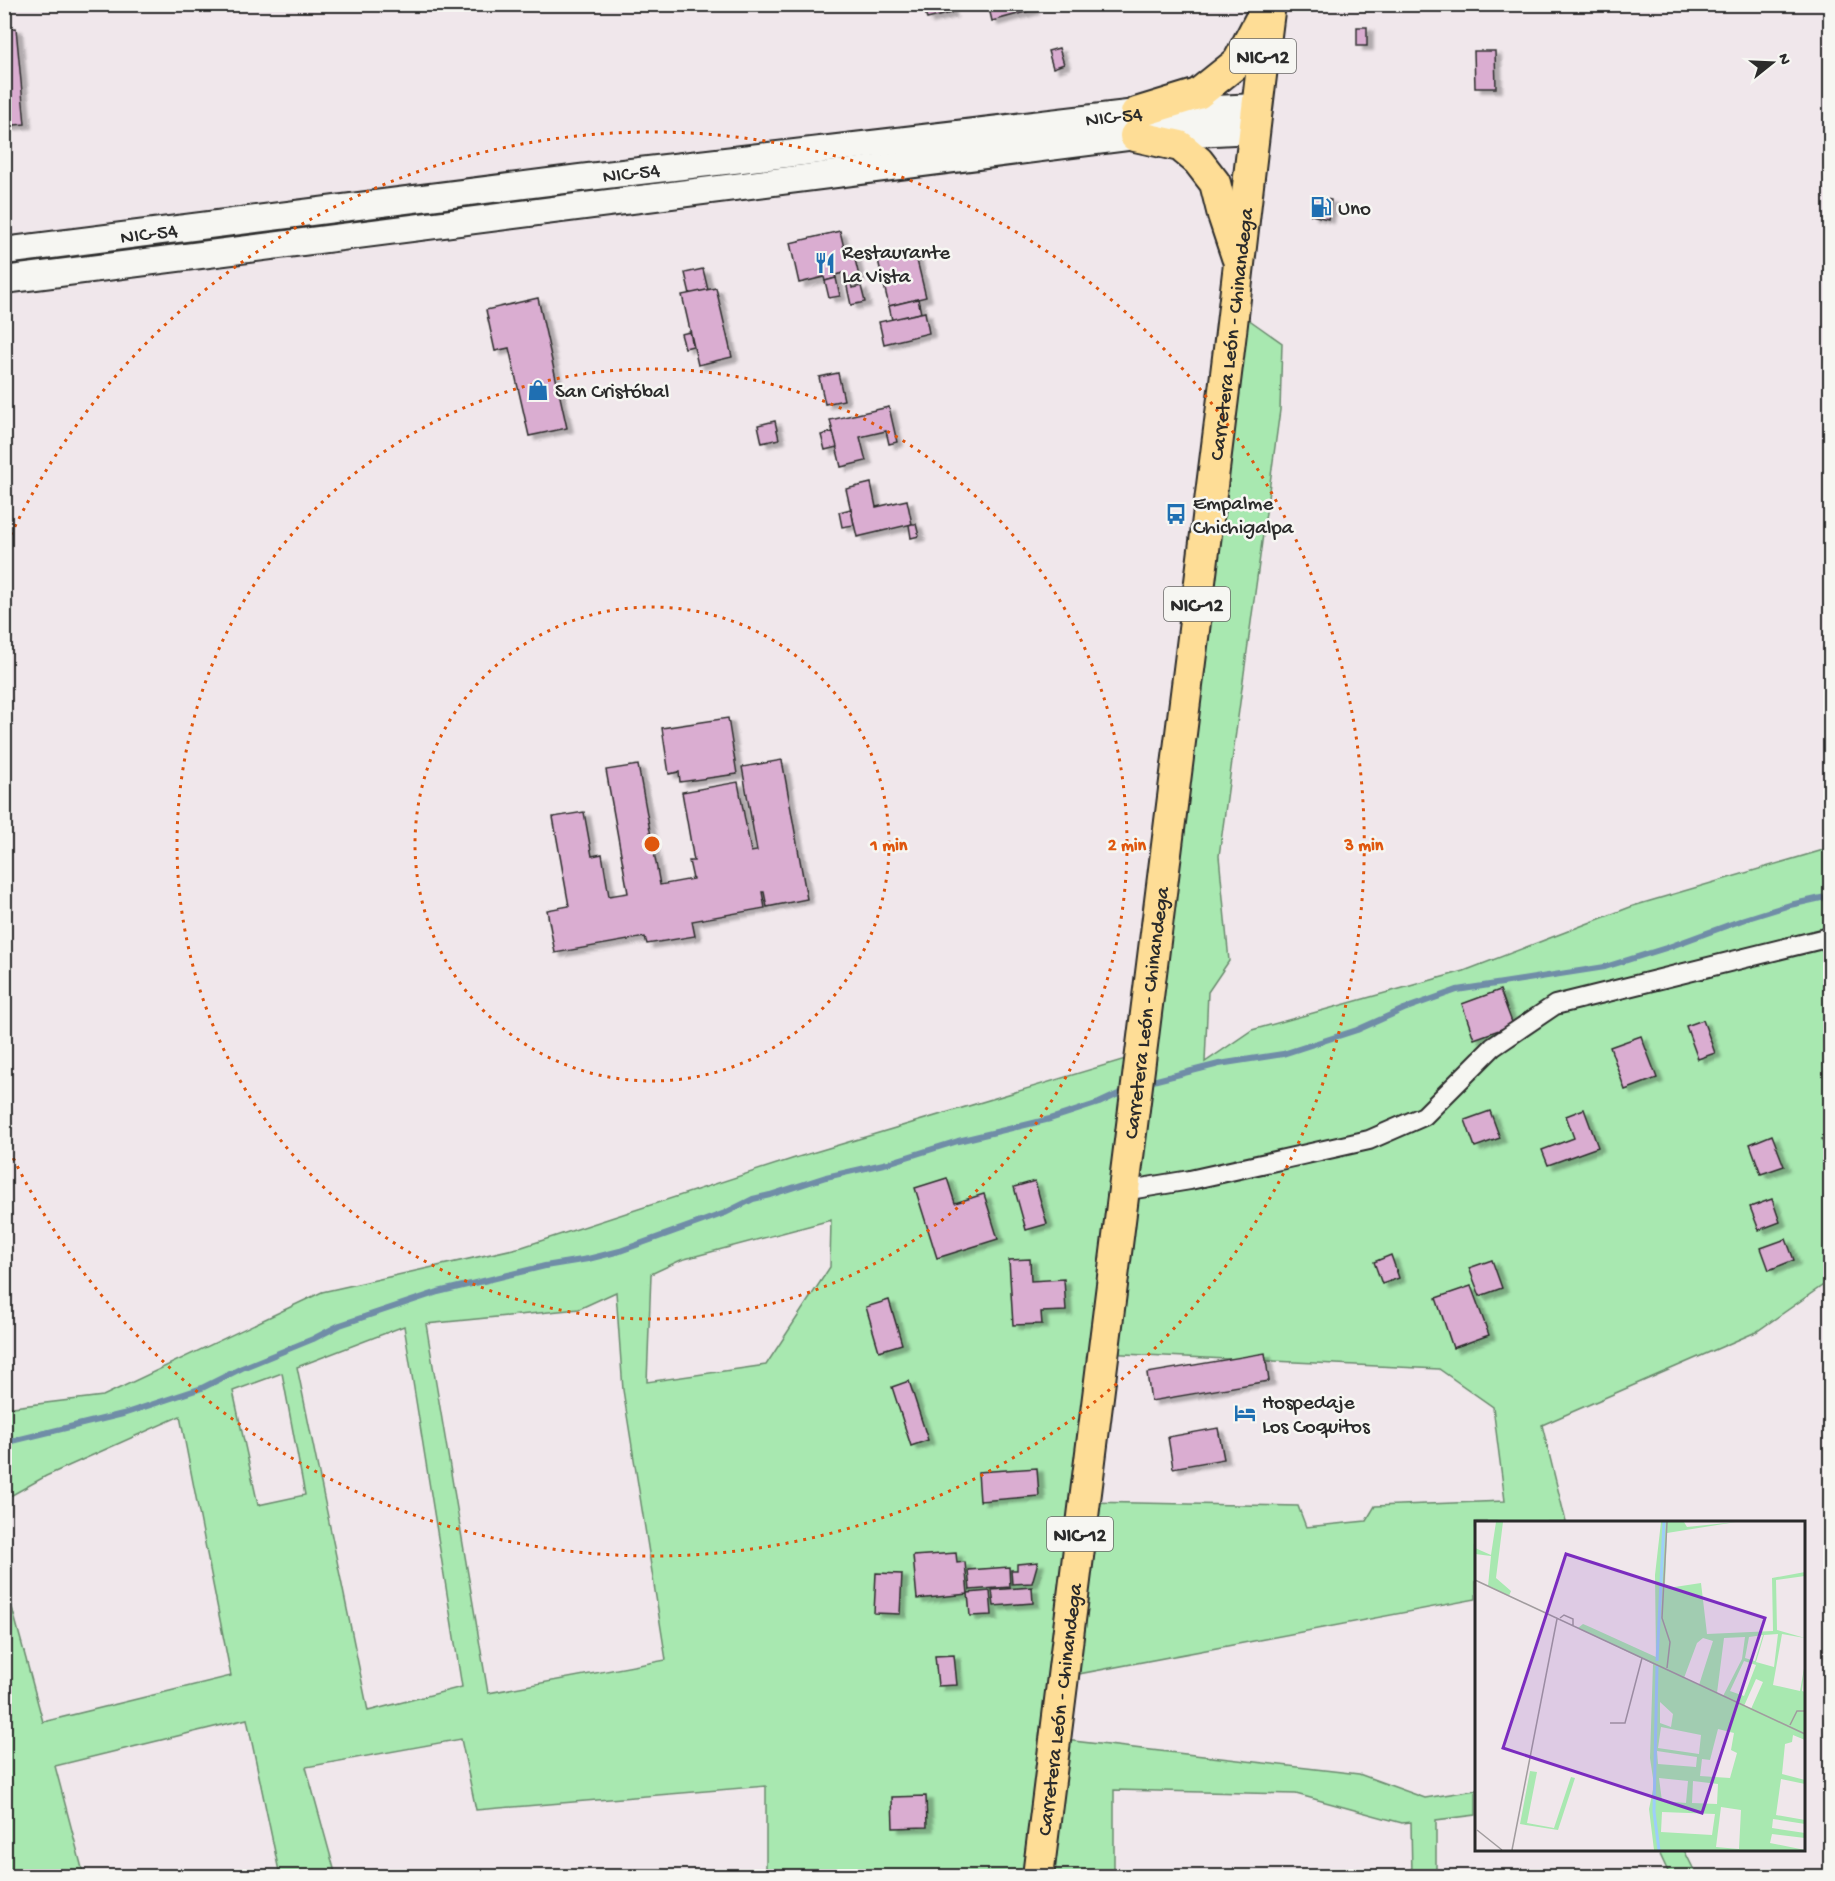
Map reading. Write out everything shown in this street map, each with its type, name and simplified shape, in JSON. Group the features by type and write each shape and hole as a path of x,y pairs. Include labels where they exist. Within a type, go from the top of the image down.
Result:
{"highway":[{"name":"Carretera León - Chinandega","path":"1038,1876 1240,265 1269,4"},
{"path":"1136,124 1198,94 1238,62 1269,4"},
{"path":"1136,124 1180,146 1198,160 1215,183 1240,265"}],"main road":[{"name":"NIC-54","path":"4,250 580,178 1136,124 1255,119"},
{"name":"NIC-54","path":"4,280 585,206 1136,124"},
{"path":"580,178 585,206"},
{"path":"264,218 267,246"}],"street":[{"path":"1123,1191 1190,1180 1369,1140 1424,1116 1493,1047 1555,1005 1830,937"}],"green space":[{"path":"1234,309 1282,343 1280,410 1219,856 1229,961 1208,992 1205,1062 1252,1030 1464,971 1633,906 1830,848 1830,961 1828,966 1830,972 1830,1285 1822,1286 1756,1332 1542,1425 1566,1521 1475,1521 1475,1599 1063,1677 1056,1739 1359,1774 1425,1798 1475,1790 1475,1815 1436,1820 1436,1876 1412,1876 1411,1822 1402,1823 1296,1794 1114,1790 1114,1876 766,1876 766,1786 476,1810 461,1739 306,1767 336,1876 280,1876 247,1719 55,1766 84,1876 5,1876 4,1578 43,1722 231,1676 180,1416 46,1476 5,1499 5,1408 103,1396 322,1292 522,1247 795,1158 1139,1055","holes":["831,1220 830,1267 766,1365 647,1382 651,1274 681,1260","616,1292 623,1390 666,1660 488,1693 426,1324 579,1309","404,1326 462,1687 368,1711 297,1367","1103,1353 1439,1369 1493,1407 1505,1501 1375,1506 1366,1521 1306,1527 1298,1506 1085,1502","282,1373 305,1495 258,1505 233,1391"]},
{"path":"1658,1851 1684,1851 1697,1876 1670,1876"}],"building":[{"path":"923,4 948,4 951,13 927,19"},
{"path":"988,4 1031,4 1033,10 992,21"},
{"path":"1357,27 1367,27 1367,46 1357,46"},
{"path":"16,28 25,124 4,126 4,29"},
{"path":"1059,48 1064,64 1053,68 1048,51"},
{"path":"1474,51 1495,51 1496,88 1475,88"},
{"name":"Uno","path":"1314,196 1331,200 1328,219 1311,215"},
{"name":"Restaurante La Vista","path":"840,231 845,252 853,251 859,276 850,278 852,288 861,286 865,302 851,305 844,273 825,281 824,277 799,283 790,243"},
{"path":"915,252 926,297 889,306 878,260"},
{"path":"703,269 708,290 690,294 685,273"},
{"path":"836,278 840,296 829,298 825,281"},
{"path":"716,288 732,357 698,365 682,295"},
{"name":"San Cristóbal","path":"538,298 567,428 529,436 509,348 495,351 486,310"},
{"path":"918,299 921,313 892,320 889,306"},
{"path":"925,312 929,333 884,344 879,322"},
{"path":"690,332 693,346 685,348 681,334"},
{"path":"838,373 844,400 825,404 819,377"},
{"path":"889,407 897,442 889,444 886,431 860,437 866,461 841,467 830,420"},
{"path":"775,421 779,439 762,443 758,425"},
{"path":"833,432 837,447 825,450 821,435"},
{"path":"871,483 876,507 907,500 912,524 857,537 846,489"},
{"path":"851,509 854,525 842,527 839,512"},
{"path":"916,524 919,536 911,538 909,525"},
{"path":"728,718 737,774 680,782 679,772 669,774 662,728"},
{"path":"782,760 807,899 767,907 764,892 762,892 765,908 692,921 695,936 647,944 645,937 555,953 547,910 569,906 553,817 584,812 592,856 602,854 609,896 628,893 606,770 638,765 660,885 693,879 689,861 694,861 682,792 738,782 751,852 757,851 742,767"},
{"path":"1500,990 1513,1025 1474,1039 1462,1004"},
{"path":"1703,1020 1715,1053 1698,1059 1686,1026"},
{"path":"1641,1036 1657,1078 1625,1090 1610,1047"},
{"path":"1584,1109 1598,1147 1548,1165 1542,1150 1574,1138 1566,1116"},
{"path":"1490,1111 1500,1138 1475,1147 1465,1120"},
{"path":"1772,1135 1784,1166 1761,1174 1750,1144"},
{"path":"1830,1136 1830,1155 1829,1156 1822,1139"},
{"path":"947,1178 955,1203 984,1194 998,1239 937,1258 915,1188"},
{"path":"1035,1181 1047,1224 1026,1230 1014,1187"},
{"path":"1772,1199 1780,1222 1759,1230 1750,1207"},
{"path":"1786,1239 1794,1260 1769,1270 1761,1248"},
{"path":"1391,1255 1399,1278 1382,1284 1374,1262"},
{"path":"1030,1259 1031,1281 1064,1279 1066,1311 1041,1312 1042,1324 1013,1325 1009,1260"},
{"path":"1492,1260 1502,1288 1480,1296 1469,1268"},
{"path":"1471,1286 1489,1335 1453,1348 1436,1298"},
{"path":"889,1300 902,1344 879,1351 866,1307"},
{"path":"1265,1353 1269,1381 1151,1401 1147,1373"},
{"path":"909,1381 928,1440 911,1446 892,1387"},
{"path":"1218,1428 1224,1459 1173,1468 1168,1437"},
{"path":"1037,1468 1039,1496 980,1501 978,1472"},
{"path":"956,1553 957,1563 965,1562 968,1594 917,1599 913,1556"},
{"path":"1038,1562 1032,1583 1012,1584 1011,1570 1017,1570 1017,1564"},
{"path":"1009,1567 1010,1587 970,1590 968,1570"},
{"path":"876,1573 902,1574 900,1614 874,1613"},
{"path":"1032,1587 1033,1603 994,1606 992,1590"},
{"path":"990,1591 992,1615 970,1616 968,1593"},
{"path":"954,1655 957,1685 938,1686 935,1656"},
{"path":"926,1796 927,1827 893,1828 892,1797"}],"waterway":[{"path":"1145,1083 1219,1064 1283,1054 1357,1030 1404,1009 1457,990 1605,967 1666,948 1745,919 1830,896"},
{"path":"4,1443 123,1414 202,1388 340,1325 438,1292 545,1266 620,1251 725,1213 753,1199 826,1177 888,1163 958,1141 1050,1119 1099,1103 1127,1090"}],"place":[{"name":"Uno","path":"1321,207"},
{"name":"Restaurante La Vista","path":"825,263"},
{"name":"San Cristóbal","path":"538,390"},
{"name":"Empalme Chichigalpa","path":"1176,514"},
{"name":"Hospedaje Los Coquitos","path":"1245,1413"}]}
